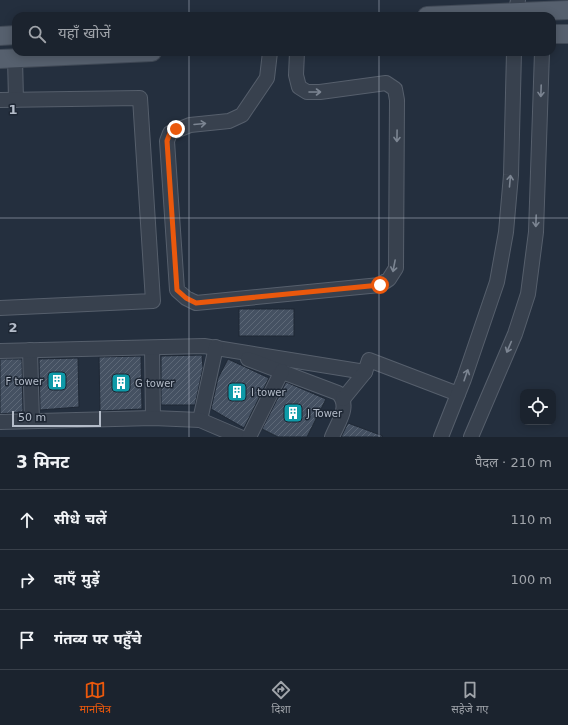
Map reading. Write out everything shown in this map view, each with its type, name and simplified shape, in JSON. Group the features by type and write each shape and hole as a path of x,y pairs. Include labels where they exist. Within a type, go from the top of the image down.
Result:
{"main road":[{"path":"478,12 516,9 568,10"},
{"path":"556,34 568,34"},
{"path":"0,36 12,35"},
{"path":"7,58 55,56"}],"street":[{"path":"270,56 267,78 242,115 229,121 190,125 176,129 170,133 167,141 177,290 186,298 196,303 380,285 390,279 396,268 398,100 395,89 386,83 320,92 307,92 299,87 296,75 297,56"},
{"path":"441,437 458,394 497,282 506,232 511,175 514,56"},
{"path":"471,437 515,334 528,294 536,232 542,56"},
{"path":"7,58 16,100"},
{"path":"0,100 140,98 153,301 0,308"},
{"path":"0,351 204,346 365,372"},
{"path":"216,347 338,393 343,398 345,406 332,437"},
{"path":"200,420 216,347"},
{"path":"152,348 153,418"},
{"path":"30,350 32,421"},
{"path":"343,398 365,372 369,360 458,394"},
{"path":"249,437 282,371"},
{"path":"0,422 153,418 200,420 240,437"}],"building":[{"path":"239,309 294,309 294,336 239,336"},
{"path":"202,355 203,368 195,405 161,405 161,356"},
{"name":"G tower","path":"141,356 142,409 100,411 99,357"},
{"name":"F tower","path":"78,358 79,407 40,410 39,359"},
{"path":"0,359 22,359 23,412 0,414"},
{"name":"I tower","path":"228,359 269,378 244,428 211,409 218,378"},
{"name":"J Tower","path":"286,382 326,399 307,437 278,437 262,429"},
{"path":"348,423 383,436 341,437"}],"place":[{"name":"F tower","path":"57,381"},
{"name":"G tower","path":"121,383"},
{"name":"I tower","path":"237,392"},
{"name":"J Tower","path":"293,413"}],"route":[{"path":"176,129 170,133 167,141 177,290 186,298 196,303 380,285"}]}
